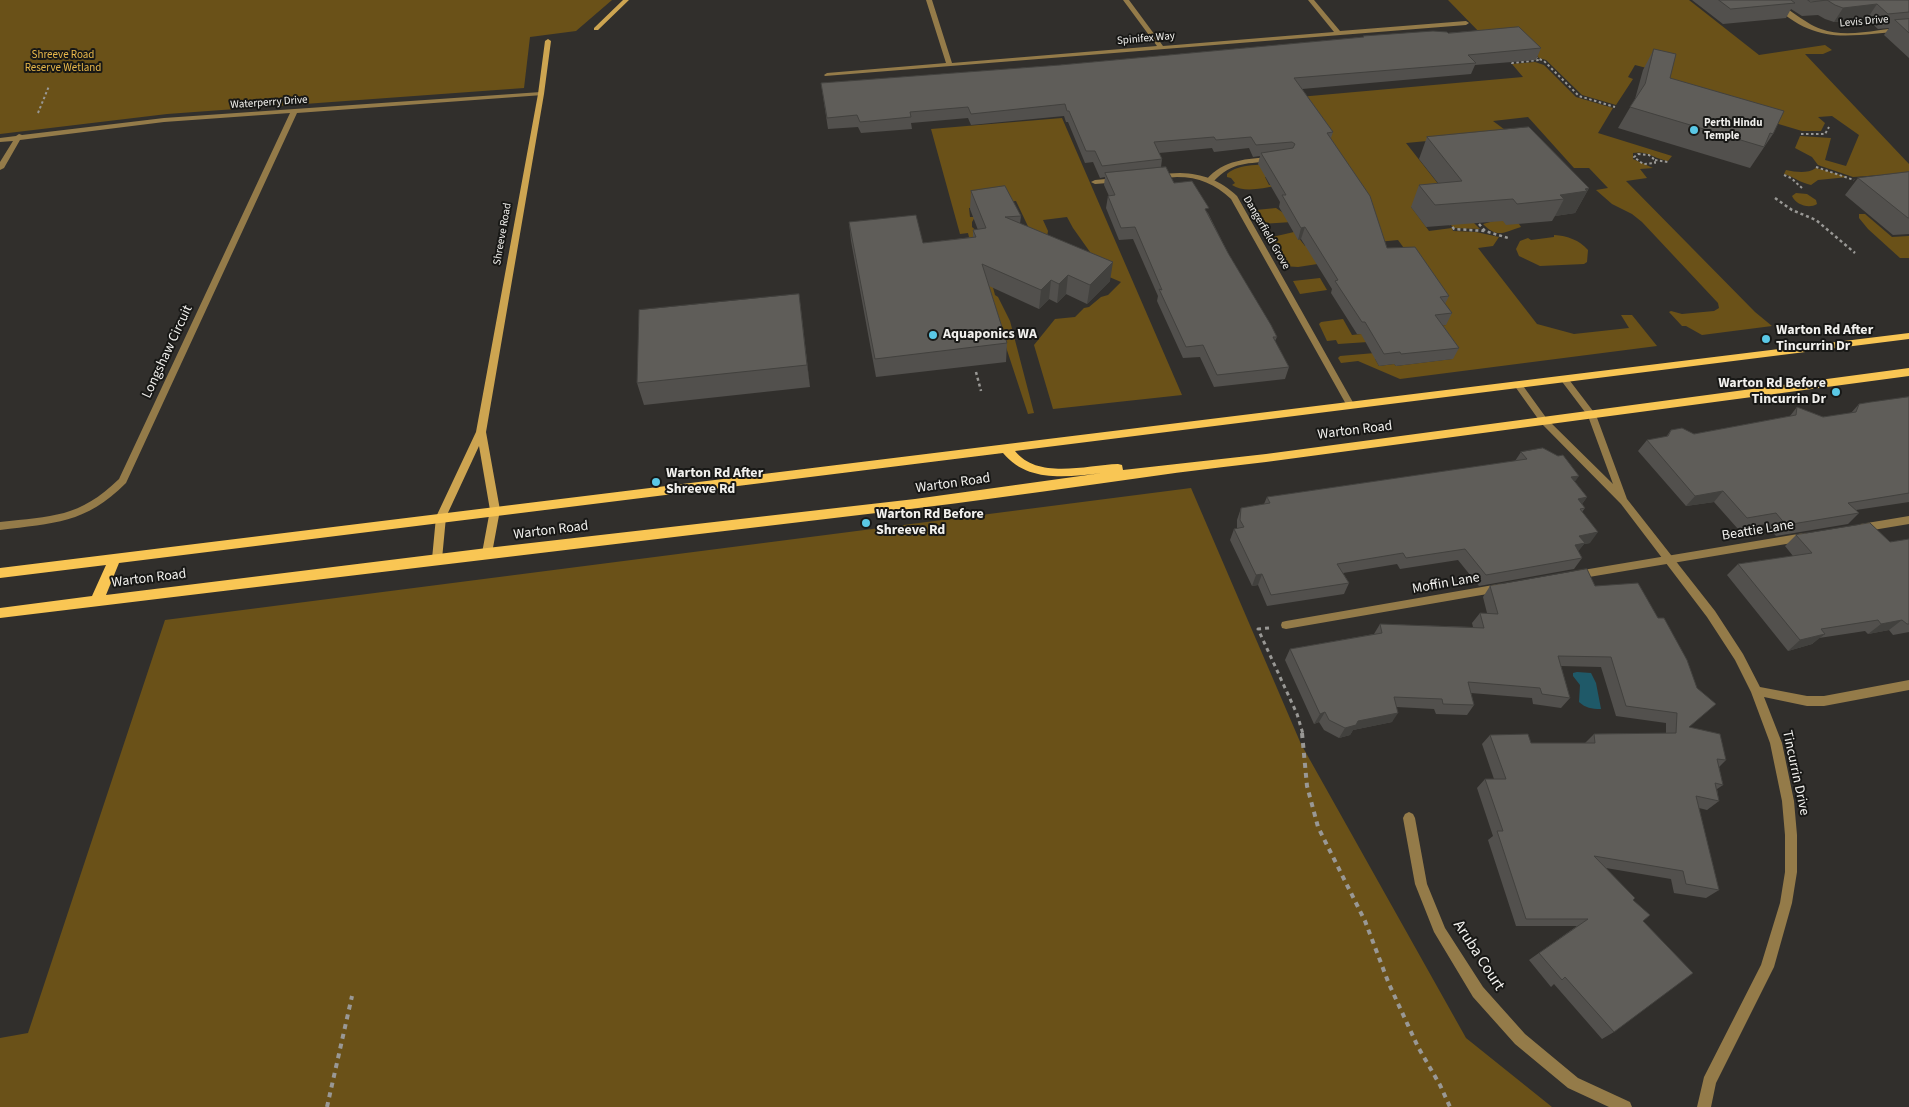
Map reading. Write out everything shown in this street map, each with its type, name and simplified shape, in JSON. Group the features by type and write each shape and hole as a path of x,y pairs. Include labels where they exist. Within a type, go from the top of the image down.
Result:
{"main road":[{"name":"Warton Road","path":"0,573 495,510 1518,386 1909,336"},
{"name":"Warton Road","path":"0,613 487,553 915,504 1163,469 1266,458 1909,372"},
{"path":"1006,448 1011,456 1029,467 1047,472 1113,468 1163,469"},
{"path":"97,601 114,560"}],"street":[{"path":"596,29 626,0"},
{"path":"929,0 950,65"},
{"path":"1126,0 1161,48"},
{"path":"1311,0 1338,34"},
{"name":"Levis Drive","path":"1771,0 1809,27 1830,34 1850,35 1893,29 1909,29"},
{"name":"Spinifex Way","path":"827,75 1466,23"},
{"name":"Shreeve Road","path":"437,560 441,517 481,432 541,94 548,40"},
{"name":"Waterperry Drive","path":"0,140 19,136 164,120 541,94"},
{"name":"Longshaw Circuit","path":"0,526 66,518 83,513 100,504 123,481 294,112"},
{"path":"0,168 19,136"},
{"path":"1210,180 1220,169 1228,164 1279,158"},
{"name":"Dangerfield Grove","path":"1150,177 1194,175 1210,180 1227,190 1234,198 1351,406"},
{"path":"1095,182 1122,180"},
{"name":"Tincurrin Drive","path":"1564,379 1592,415 1624,501"},
{"name":"Tincurrin Drive","path":"1518,386 1544,421 1624,501 1723,631 1756,691 1776,743 1788,801 1791,872 1780,928 1767,967 1709,1082 1704,1107"},
{"name":"Shreeve Road","path":"481,432 495,510 487,553"},
{"path":"1852,530 1909,520"},
{"name":"Beattie Lane","path":"1670,559 1813,536"},
{"path":"1569,576 1670,559"},
{"name":"Moffin Lane","path":"1286,625 1510,586"},
{"path":"1756,691 1807,701 1824,701 1909,685"},
{"name":"Aruba Court","path":"1409,818 1421,884 1427,900 1440,932 1478,992 1520,1039 1573,1083 1625,1107"}],"path":[{"path":"1533,55 1539,60"},
{"path":"1507,57 1512,63 1544,61 1580,96 1614,107"},
{"path":"38,113 49,86"},
{"path":"1801,134 1825,134 1829,127"},
{"path":"1656,167 1653,164 1640,162 1635,159 1635,156 1645,154 1655,160 1668,162"},
{"path":"1653,164 1655,160"},
{"path":"1816,167 1854,180"},
{"path":"1784,175 1791,178 1802,188"},
{"path":"1776,198 1792,210 1816,220 1854,253"},
{"path":"1445,217 1454,229 1485,231 1508,238"},
{"path":"1479,224 1485,231"},
{"path":"976,372 981,391"},
{"path":"1286,625 1258,630 1297,714 1304,739 1307,786 1318,827 1365,921 1389,984 1418,1047 1444,1092 1450,1107"},
{"path":"326,1107 352,996"}],"green space":[{"name":"Shreeve Road Reserve Wetland","path":"0,0 612,0 576,31 530,37 524,88 167,114 0,134"},
{"path":"1448,0 1689,0 1759,55 1825,45 1832,50 1823,54 1805,54 1909,164 1909,173 1853,177 1818,165 1812,157 1795,148 1800,136 1831,138 1825,160 1846,166 1859,135 1832,116 1818,117 1825,123 1821,131 1802,131 1661,89 1666,73 1635,65 1628,77 1633,79 1616,105 1582,95 1546,60 1539,58 1531,48 1485,38"},
{"path":"1535,62 1544,65 1576,97 1613,108 1598,133 1672,156 1668,161 1647,154 1633,153 1633,159 1653,168 1640,169 1647,178 1626,181 1755,312 1772,326 1702,335 1686,326 1682,326 1669,312 1682,314 1714,311 1719,308 1718,303 1642,222 1632,214 1612,204 1596,190 1608,188 1589,168 1574,168 1528,117 1493,121 1524,144 1519,148 1440,157 1427,141 1406,143 1468,222 1472,221 1480,229 1453,228 1436,202 1434,205 1411,207 1429,231 1452,228 1453,231 1476,232 1499,237 1493,246 1478,248 1537,324 1574,334 1629,328 1621,315 1632,315 1657,346 1400,379 1358,361 1341,363 1338,358 1340,356 1375,353 1378,358 1375,359 1379,366 1394,364 1396,366 1452,359 1435,333 1388,338 1387,336 1366,339 1368,342 1338,344 1336,340 1327,341 1319,324 1321,322 1343,319 1352,335 1446,325 1435,309 1443,308 1437,299 1364,307 1363,304 1427,297 1415,280 1426,278 1398,240 1326,247 1329,254 1319,255 1324,263 1298,267 1283,266 1268,238 1294,232 1305,246 1368,240 1353,218 1261,224 1253,212 1276,208 1294,220 1350,214 1337,194 1322,196 1321,193 1363,189 1350,169 1343,174 1336,173 1334,170 1340,169 1335,162 1312,164 1314,168 1284,169 1285,171 1268,174 1269,177 1265,177 1269,185 1275,184 1276,186 1253,189 1242,189 1232,185 1235,183 1231,178 1227,177 1227,174 1232,170 1245,166 1279,164 1283,167 1341,157 1299,97 1523,77 1512,64"},
{"path":"1062,118 1182,395 1053,409 1034,345 1055,319 1075,317 1084,308 1089,307 1101,297 1108,295 1121,282 1079,264 1090,252 1067,217 1043,220 1048,231 1043,258 1016,201 982,203 980,207 969,208 970,217 975,217 972,227 978,232 972,249 968,233 960,234 931,129"},
{"path":"1816,168 1848,177 1818,180 1811,185 1784,174 1786,170 1805,172"},
{"path":"1796,193 1807,194 1816,200 1817,204 1807,206 1796,202 1792,196"},
{"path":"1859,214 1865,214 1892,237 1909,236 1909,258 1900,258 1868,229 1859,218"},
{"path":"1501,219 1519,224 1521,227 1497,233 1488,229 1483,224"},
{"path":"1554,235 1573,239 1585,247 1588,250 1587,262 1584,264 1540,266 1519,256 1516,249 1520,241 1528,238 1531,240 1554,237"},
{"path":"986,261 995,295 998,297 1010,321 1034,413 1028,414 978,262"},
{"path":"1320,278 1327,290 1300,294 1293,281"},
{"path":"1191,488 1301,744 1466,1038 1552,1107 0,1107 0,1038 28,1033 165,620"}],"water":[{"path":"1573,673 1591,673 1596,683 1601,709 1589,708 1579,702 1580,685 1573,676"}],"building":[{"path":"1719,0 1791,0 1795,3 1731,9"},
{"path":"1808,0 1827,0 1811,2"},
{"path":"1827,0 1909,0 1909,12 1888,14 1877,4 1843,8"},
{"path":"1909,19 1909,33 1895,20"},
{"path":"1519,27 1541,48 1468,55 1476,63 1294,78 1333,132 1327,133 1370,196 1387,248 1415,247 1449,296 1440,297 1452,313 1435,315 1459,348 1401,354 1400,352 1384,354 1365,322 1362,322 1335,281 1338,280 1305,227 1301,228 1282,195 1286,195 1261,153 1293,148 1295,144 1292,142 1256,145 1251,137 1216,140 1214,137 1154,142 1162,159 1102,166 1095,151 1086,151 1065,104 971,114 968,107 910,112 911,117 860,122 857,115 827,118 821,83 1060,65 1363,36 1433,31 1448,33"},
{"path":"1654,49 1676,54 1670,78 1784,111 1773,134 1770,133 1764,147 1630,107 1645,84"},
{"path":"1529,127 1589,188 1585,189 1587,191 1560,195 1564,199 1517,204 1513,199 1435,205 1419,185 1462,181 1427,137"},
{"path":"1166,167 1174,183 1192,181 1209,208 1205,209 1228,253 1271,325 1277,337 1273,337 1289,367 1217,375 1203,345 1186,347 1159,289 1162,290 1135,227 1121,228 1108,196 1115,195 1105,173"},
{"path":"1909,172 1909,218 1858,178"},
{"path":"1005,186 1021,216 1005,217 1113,262 1090,285 1068,275 1059,284 1051,280 1041,290 982,264 1007,343 875,359 849,222 916,215 923,243 976,237 973,230 986,228 971,191"},
{"path":"799,294 807,365 637,383 639,310"},
{"path":"1909,397 1909,493 1848,503 1859,513 1786,525 1776,513 1747,518 1723,491 1695,496 1647,440 1668,436 1671,430 1682,428 1694,434 1796,415 1797,407 1823,417 1856,412 1859,404"},
{"path":"1543,448 1558,456 1563,455 1579,476 1571,477 1587,497 1578,499 1585,508 1580,509 1598,532 1579,536 1585,543 1575,545 1582,558 1486,575 1465,549 1406,558 1403,553 1337,564 1349,583 1271,595 1262,574 1256,575 1234,529 1244,527 1240,520 1241,508 1270,503 1267,497 1527,459 1521,452"},
{"path":"1870,523 1890,542 1909,539 1909,624 1902,620 1881,624 1878,620 1821,629 1825,634 1800,640 1738,564 1812,553 1796,535"},
{"path":"1587,569 1595,586 1638,583 1658,618 1664,618 1687,660 1697,688 1716,704 1689,727 1720,734 1726,760 1717,759 1723,785 1715,783 1719,801 1696,796 1719,890 1686,884 1683,871 1594,856 1635,898 1633,900 1650,915 1643,921 1693,973 1614,1032 1565,977 1562,980 1539,953 1588,919 1526,919 1497,831 1503,831 1485,779 1506,779 1490,735 1528,734 1531,743 1595,743 1594,734 1676,733 1677,713 1626,706 1611,657 1558,656 1570,698 1542,694 1540,688 1468,682 1474,705 1443,704 1442,699 1394,697 1398,713 1358,721 1356,725 1345,728 1329,720 1325,712 1320,714 1290,649 1382,633 1380,624 1484,628 1480,613 1498,614 1490,586"}],"place":[{"name":"Perth Hindu Temple","path":"1694,130"},
{"name":"Aquaponics WA","path":"933,335"},
{"name":"Warton Rd After Tincurrin Dr","path":"1766,339"},
{"name":"Warton Rd Before Tincurrin Dr","path":"1836,392"},
{"name":"Warton Rd After Shreeve Rd","path":"656,482"},
{"name":"Warton Rd Before Shreeve Rd","path":"866,523"}]}
